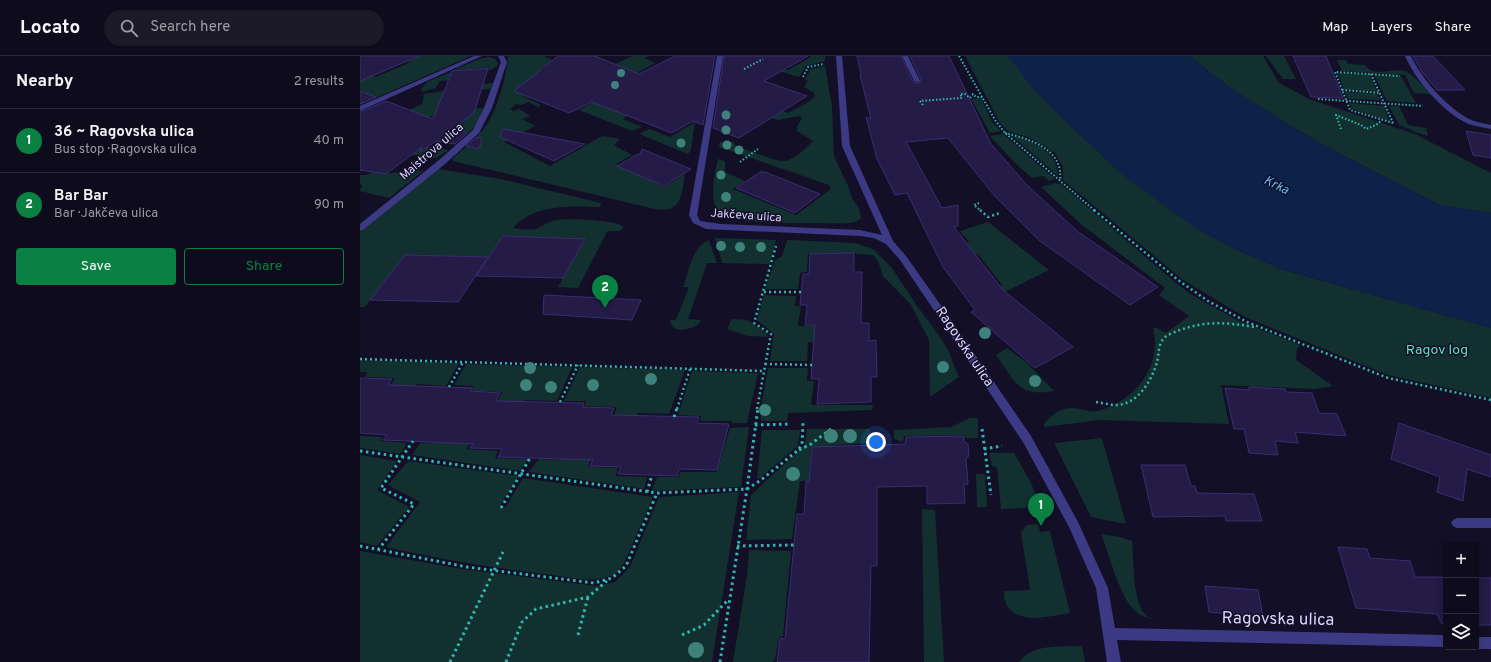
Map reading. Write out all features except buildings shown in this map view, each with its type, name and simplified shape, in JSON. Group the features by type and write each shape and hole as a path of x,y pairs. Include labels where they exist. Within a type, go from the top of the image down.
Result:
{"street":[{"path":"360,109 478,56"},
{"name":"Maistrova ulica","path":"360,228 442,162 476,131 488,108 500,77 504,62 502,56"},
{"name":"Jakčeva ulica","path":"720,56 694,215 697,223 706,226 721,227 860,233 876,236 889,242"},
{"name":"Ragovska ulica","path":"839,56 846,146 889,242 904,258 1027,439 1074,526 1102,588 1114,662"},
{"path":"905,56 917,81"},
{"path":"1408,56 1426,84 1451,108 1465,119 1491,127"},
{"path":"1457,523 1491,523"},
{"name":"Ragovska ulica","path":"1110,634 1443,641"},
{"path":"1479,643 1491,643"}],"path":[{"path":"959,56 995,120 1004,132 1178,280 1208,301 1262,328 1388,378 1491,400"},
{"path":"744,69 763,59"},
{"path":"803,77 808,67 828,63"},
{"path":"1371,74 1393,123 1350,110 1335,72 1371,74 1403,76"},
{"path":"1342,90 1380,93"},
{"path":"923,105 920,101 962,98 960,94 965,94 970,98 972,94 976,97 983,97"},
{"path":"1318,99 1451,108"},
{"path":"1416,100 1420,106"},
{"path":"1341,129 1336,115 1361,125 1366,129 1376,125 1382,120"},
{"path":"1004,132 1026,138 1049,151 1058,163 1061,175 1060,181"},
{"path":"740,162 758,149"},
{"path":"979,203 974,205 988,217 1000,212"},
{"path":"720,662 759,397 771,334 754,322 764,292 777,239"},
{"path":"764,292 801,292"},
{"path":"1096,402 1119,405 1134,399 1151,377 1163,340 1178,331 1194,324 1204,322 1262,328"},
{"path":"360,359 764,371"},
{"path":"449,387 464,362"},
{"path":"765,364 812,365"},
{"path":"560,402 578,366"},
{"path":"674,417 690,369"},
{"path":"360,451 657,494 746,489 761,480 797,451 802,445 803,423"},
{"path":"755,425 791,424"},
{"path":"797,451 811,444 831,429"},
{"path":"982,429 991,495"},
{"path":"378,550 414,504 381,488 414,441"},
{"path":"984,448 1002,446"},
{"path":"501,508 530,458"},
{"path":"647,492 652,475"},
{"path":"506,662 522,622 536,609 588,598 608,580 620,573 626,566 657,494"},
{"path":"737,546 794,545"},
{"path":"360,546 467,567 594,583 608,580"},
{"path":"450,662 503,552"},
{"path":"578,635 588,598"},
{"path":"682,635 704,625 728,600"}],"green space":[{"path":"420,56 471,56 360,105 360,80 372,75 375,77 409,63 407,62"},
{"path":"508,56 546,56 545,57 583,73 544,66 539,71 554,81 523,96 541,105 538,107 529,102 521,105 516,104 510,109 514,111 519,109 530,116 522,119 535,126 504,142 550,166 602,136 620,139 614,145 632,155 616,164 664,187 685,174 681,195 676,205 664,210 655,209 453,161 452,159 478,136 487,125 502,88"},
{"path":"633,56 648,56 645,58 655,63 635,74 628,115 623,119 642,127 632,131 579,110 600,99 581,79"},
{"path":"810,56 825,56 825,61 806,66 799,77 756,64 763,62 788,70 811,57"},
{"name":"Ragov log","path":"965,56 1008,56 1234,249 1284,270 1491,328 1491,398 1388,375 1245,317 1183,280 1063,180 1063,167 1055,153 1028,137 1009,132 1000,123"},
{"path":"1189,56 1263,56 1279,83 1309,99 1415,134 1491,173 1491,213 1439,205 1314,140 1233,90"},
{"path":"1266,56 1284,56 1296,79 1283,79"},
{"path":"489,57 495,59 498,63 497,66 488,71 489,67 453,70 479,59"},
{"path":"1337,60 1346,60 1348,64 1365,65 1369,69 1379,72 1397,70 1407,72 1431,94 1414,93 1405,75 1342,71"},
{"path":"825,66 832,106 834,156 852,198 859,208 861,218 851,223 778,223 737,219 722,213 715,205 713,193 718,159 725,161 725,172 745,181 733,189 796,215 831,189 829,185 719,147 720,142 733,142 736,146 766,157 786,161 795,157 813,141 797,131 797,126 802,118 799,116 778,120 761,115 730,134 720,132 729,68 739,94 788,113 815,97 814,93 804,87 808,81 805,79 811,69"},
{"path":"451,72 449,80 440,81 436,88 422,92 421,89 427,82"},
{"path":"1338,73 1370,75 1377,92 1344,90"},
{"path":"1374,75 1401,76 1416,103 1387,101"},
{"path":"493,83 490,89 469,90 437,111 483,108 475,126 468,133 458,136 447,134 464,122 430,116 398,139 416,145 449,150 436,158 375,150 405,112 422,104 423,94 458,89 460,86"},
{"path":"1345,92 1377,94 1381,100 1348,99"},
{"path":"981,98 992,122 1001,131 990,133 971,99"},
{"path":"1349,103 1384,106 1389,121 1352,109"},
{"path":"1389,106 1399,106 1408,125 1426,128 1428,136 1399,125"},
{"path":"695,122 691,150 688,154 639,134 649,129 670,137"},
{"path":"1003,134 1055,179 1049,181 1043,176 1032,178 1016,164 990,136"},
{"path":"1011,135 1027,140 1048,153 1057,167 1058,176"},
{"path":"438,169 501,179 601,203 600,207 577,206 554,208 531,214 513,228 526,230 538,228 547,223 563,219 603,221 624,227 620,231 607,232 578,288 558,287 585,239 503,236 489,257 405,255 365,307 360,307 360,232"},
{"path":"411,170 423,171 389,198 360,191 362,185 360,184 360,175 367,175 372,172 386,174"},
{"path":"1055,183 1061,184 1192,295 1239,321 1300,345 1297,349 1296,360 1333,386 1315,389 1221,385 1229,424 1099,420 1045,427 1043,425 1051,417 1063,409 1074,408 1098,411 1123,400 1134,391 1143,380 1149,369 1154,356 1155,342 1153,328 1157,328 1166,333 1189,316 1159,295 1165,288 1082,225 1041,187"},
{"path":"988,222 1049,270 1001,294 997,287 1002,285 978,254 969,254 960,244 969,242 960,231"},
{"path":"715,238 776,240 770,264 722,263"},
{"path":"709,240 717,263 707,263 688,319 701,320 699,324 691,328 678,330 671,325 670,320 676,320 689,287 683,287 692,260 703,243"},
{"path":"787,240 855,243 873,249 892,268 917,306 938,334 948,350 959,377 930,397 929,340 911,305 883,276 878,261 873,255 856,253 808,254 807,272 800,273 798,289 765,289 775,260 782,256"},
{"path":"764,295 796,296 795,306 801,306 798,326 815,326 814,342 808,342 807,361 770,361 774,334 757,320"},
{"path":"732,319 747,320 768,334 767,337 748,336 727,329"},
{"path":"1007,348 1027,363 1054,391 1042,393 1032,392 1025,390 1013,380 996,355"},
{"path":"360,360 459,363 446,386 417,384 414,389 389,388 395,378 365,377 367,372 360,372"},
{"path":"466,364 572,367 557,401 525,400 523,404 497,403 502,392 472,391 474,386 454,385"},
{"path":"580,367 685,370 669,414 638,413 636,419 613,418 617,407 585,406 586,401 564,401"},
{"path":"768,368 808,368 807,381 814,381 811,405 873,405 872,410 788,413 787,421 761,421 760,413"},
{"path":"692,371 758,373 747,423 732,423 732,421 700,421 701,416 678,415"},
{"path":"970,418 978,418 978,438 966,438 965,435 904,436 903,442 894,439 894,430 951,427"},
{"path":"749,427 741,487 652,491 657,477 678,477 680,472 717,472 730,428"},
{"path":"807,429 870,429 871,443 811,447 809,478 834,477 833,480 800,481 792,539 746,540 751,495 805,445"},
{"path":"762,430 800,430 798,446 757,479"},
{"path":"360,436 383,437 380,441 407,443 400,454 360,448"},
{"path":"445,438 471,440 467,449 498,451 495,458 528,459 520,471 412,455 420,443 440,443"},
{"path":"1102,438 1126,524 1091,517 1054,443"},
{"path":"989,453 1014,453 1031,483 1041,507 1001,509 997,467 992,466"},
{"path":"360,455 397,461 377,490 409,507 377,546 360,542"},
{"path":"562,456 592,456 588,467 618,468 616,476 647,477 644,489 529,472 539,459 559,460"},
{"path":"408,461 519,476 499,507 505,508 523,478 653,497 625,561 614,575 594,580 580,579 489,566 428,556 386,547 420,502 388,485"},
{"path":"976,474 985,474 987,507 977,507"},
{"path":"739,492 712,662 360,662 360,551 462,569 596,586 615,582 630,567 659,497"},
{"path":"922,509 935,510 944,662 924,662"},
{"path":"1038,524 1040,532 1050,531 1070,613 1035,618 1026,617 1011,611 1005,602 1004,591 1030,590 1021,532 1027,525"},
{"path":"1101,534 1120,537 1132,541 1136,592 1139,602 1142,610 1147,616 1159,620 1149,618 1143,616 1134,610 1129,604 1115,575"},
{"path":"749,550 791,551 783,636 779,638 775,659 772,662 733,662 747,575"},
{"path":"1057,646 1082,646 1085,662 1019,662 1025,656 1040,649"}],"water":[{"name":"Krka","path":"1008,56 1189,56 1233,90 1314,140 1439,205 1491,213 1491,328 1284,270 1234,249 1194,227 1121,174 1030,85"}],"place":[{"name":"Bar Bar","path":"605,308"},
{"name":"36 ~ Ragovska ulica","path":"1041,526"}]}
